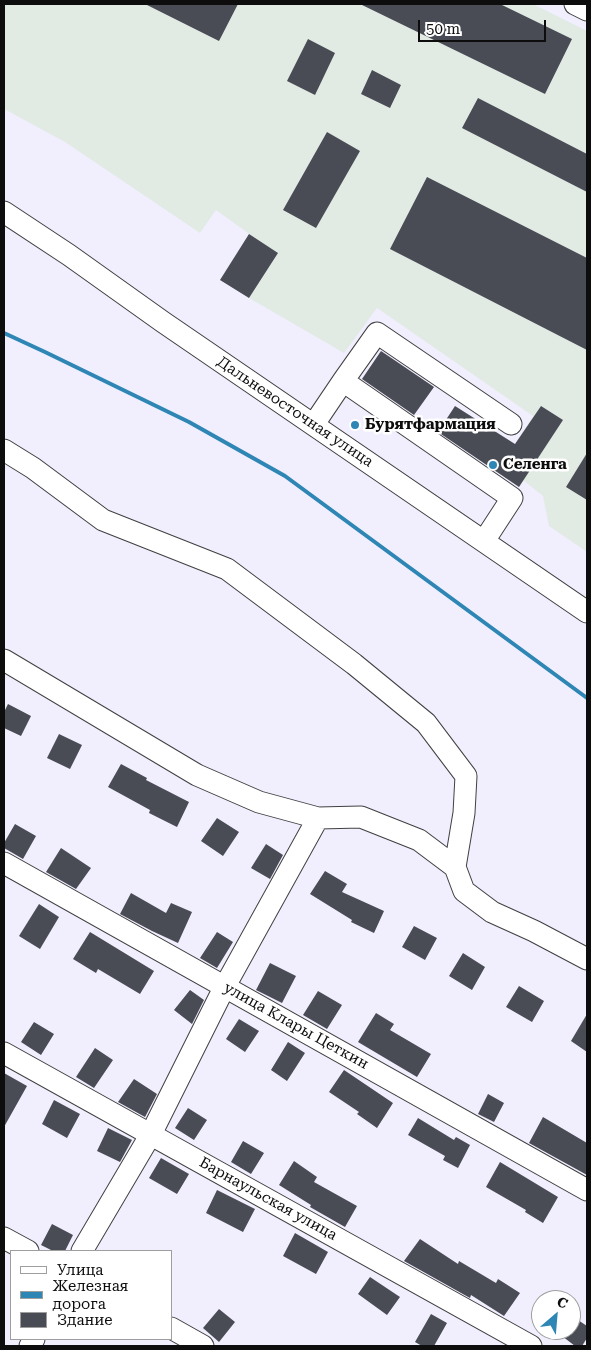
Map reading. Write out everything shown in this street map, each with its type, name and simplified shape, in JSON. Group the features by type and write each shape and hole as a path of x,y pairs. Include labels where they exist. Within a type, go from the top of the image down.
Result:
{"street":[{"path":"575,4 587,10"},
{"name":"Дальневосточная улица","path":"4,212 587,612"},
{"path":"314,424 377,333 511,424"},
{"path":"342,381 512,498 484,541"},
{"path":"4,450 33,468 103,520 226,569 354,664 426,723 466,776 464,813 455,868"},
{"path":"4,660 197,775 259,802 318,818 361,817 420,840 455,868 464,891 492,912 534,931 587,959"},
{"path":"83,1250 151,1134 225,986 318,818"},
{"name":"улица Клары Цеткин","path":"4,863 587,1190"},
{"name":"Барнаульская улица","path":"4,1053 531,1346"},
{"path":"4,1238 26,1250"},
{"path":"172,1329 203,1346"}],"shaded area":[{"path":"4,4 533,4 587,31 587,552 549,526 543,496 523,480 515,444 533,416 377,308 344,353 249,298 220,280 248,233 216,210 200,233 65,142 4,109"}],"building":[{"path":"145,4 238,4 219,41"},
{"path":"360,4 500,4 572,39 545,94"},
{"path":"308,39 335,53 315,95 287,81"},
{"path":"372,70 401,85 390,108 361,94"},
{"path":"478,98 587,154 587,192 462,128"},
{"path":"327,132 360,151 316,228 283,210"},
{"path":"427,177 587,258 587,350 390,249"},
{"path":"249,234 278,253 249,298 220,280"},
{"path":"381,351 434,387 414,415 362,379"},
{"path":"455,406 515,444 541,406 563,420 519,487 438,432"},
{"path":"587,453 587,500 566,487"},
{"path":"8,704 31,716 21,736 4,728 4,712"},
{"path":"59,734 82,745 70,769 47,758"},
{"path":"121,764 147,778 146,780 189,802 177,827 149,813 150,810 108,787"},
{"path":"217,818 239,832 223,856 201,841"},
{"path":"15,824 36,836 23,859 4,848 4,843"},
{"path":"266,844 283,855 270,879 251,868"},
{"path":"61,848 91,868 76,889 46,872"},
{"path":"325,871 347,884 342,892 384,911 374,933 351,922 352,920 310,894"},
{"path":"131,893 166,913 171,903 192,912 178,943 120,914"},
{"path":"39,904 59,917 40,949 19,936"},
{"path":"414,926 437,938 425,960 402,947"},
{"path":"90,932 154,971 140,994 98,969 96,973 73,959"},
{"path":"217,932 233,942 217,968 200,958"},
{"path":"463,953 485,967 472,990 449,976"},
{"path":"270,963 296,976 282,1003 256,990"},
{"path":"519,986 544,1001 532,1022 506,1007"},
{"path":"190,990 204,1000 192,1024 174,1010"},
{"path":"318,991 342,1005 327,1029 303,1015"},
{"path":"376,1013 394,1024 390,1030 431,1054 417,1077 358,1042"},
{"path":"587,1014 587,1052 571,1041"},
{"path":"239,1019 259,1031 245,1052 226,1039"},
{"path":"34,1022 54,1034 41,1055 21,1042"},
{"path":"288,1042 305,1053 287,1081 271,1070"},
{"path":"95,1048 113,1060 94,1088 76,1077"},
{"path":"344,1070 393,1103 377,1128 357,1114 359,1112 329,1092"},
{"path":"4,1073 27,1086 4,1127"},
{"path":"134,1079 157,1094 145,1117 118,1102"},
{"path":"488,1094 504,1103 494,1122 478,1114"},
{"path":"54,1100 80,1114 67,1138 42,1124"},
{"path":"188,1108 207,1120 194,1140 175,1128"},
{"path":"543,1117 587,1143 587,1175 529,1143"},
{"path":"418,1118 454,1140 456,1137 470,1145 458,1168 443,1160 445,1156 408,1135"},
{"path":"108,1128 132,1140 120,1162 97,1151"},
{"path":"243,1141 264,1153 251,1174 231,1162"},
{"path":"161,1158 189,1174 177,1194 149,1178"},
{"path":"294,1161 317,1177 314,1182 357,1206 345,1227 310,1207 311,1205 279,1185"},
{"path":"500,1162 558,1197 543,1223 525,1212 526,1210 486,1187"},
{"path":"217,1190 255,1209 243,1232 206,1213"},
{"path":"52,1224 73,1235 66,1250 51,1250 41,1245"},
{"path":"295,1233 328,1252 316,1274 283,1256"},
{"path":"420,1239 458,1264 459,1261 496,1283 498,1279 520,1293 504,1316 471,1295 470,1298 404,1261"},
{"path":"370,1277 400,1297 387,1315 358,1294"},
{"path":"219,1309 235,1322 219,1342 203,1328"},
{"path":"431,1314 447,1323 434,1346 422,1346 415,1342"},
{"path":"581,1322 587,1326 587,1338 582,1346 575,1346 567,1340 581,1340"}],"railway":[{"path":"4,333 189,422 285,476 587,698"}],"place":[{"name":"Бурятфармация","path":"355,425"},
{"name":"Селенга","path":"493,465"}]}
